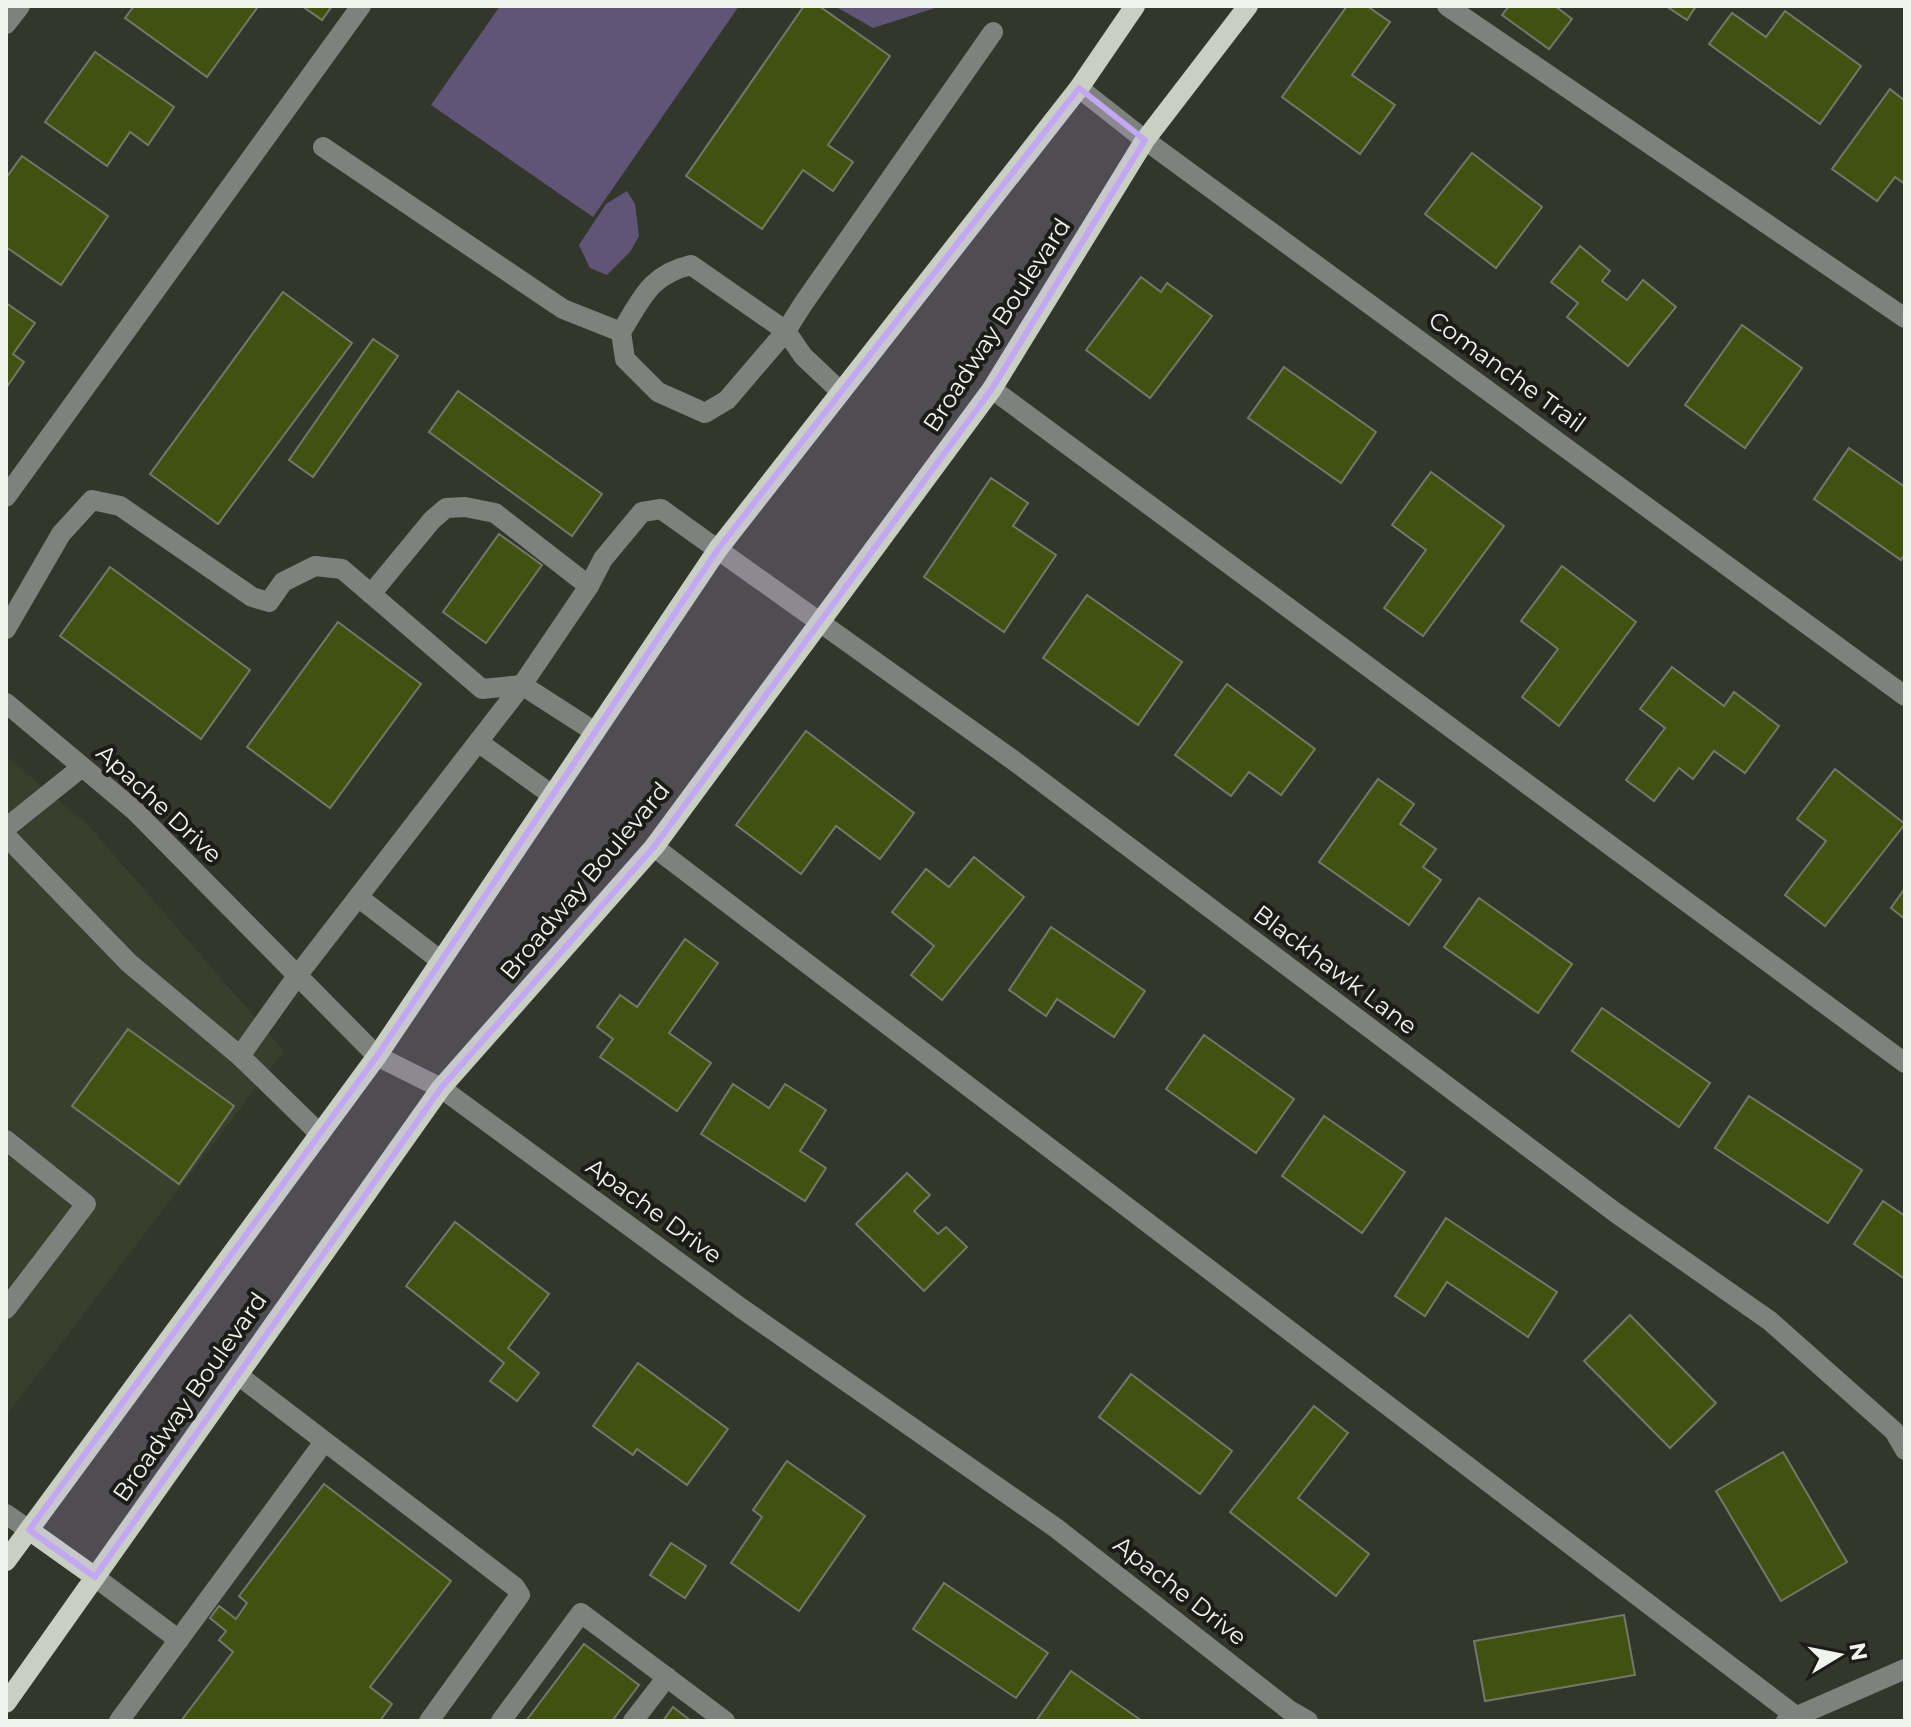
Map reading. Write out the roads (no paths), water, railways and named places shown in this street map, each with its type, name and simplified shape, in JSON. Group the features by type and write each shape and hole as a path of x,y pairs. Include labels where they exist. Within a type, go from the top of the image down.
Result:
{"main road":[{"name":"Broadway Boulevard","path":"6,1561 377,1056 718,549 1079,88 1135,6"},
{"name":"Broadway Boulevard","path":"6,1703 441,1088 654,847 992,389 1145,140 1248,6"},
{"path":"29,1530 95,1577"}],"street":[{"path":"6,24 20,6"},
{"path":"6,497 361,6"},
{"path":"1447,6 1905,318"},
{"path":"841,392 803,356 786,331 691,265 673,269 651,284 621,332 625,359 658,392 705,413 727,400 786,331 993,32"},
{"name":"Comanche Trail","path":"1079,88 1145,140 1905,696"},
{"path":"323,147 563,309 621,332"},
{"path":"992,389 1905,1063"},
{"path":"6,629 61,534 92,500 120,506 252,597 269,602 283,582 315,566 342,569 482,689 522,685 595,732"},
{"path":"371,594 432,520 446,508 465,507 495,513 589,586"},
{"name":"Blackhawk Lane","path":"240,1056 297,976 522,685 589,586 603,559 642,512 661,509 1013,760 1616,1213 1770,1321 1894,1431 1905,1450"},
{"name":"Apache Drive","path":"6,703 134,810 377,1056 441,1088 741,1308 1056,1528 1289,1710 1308,1721"},
{"path":"478,742 552,795"},
{"path":"6,828 82,767"},
{"path":"6,836 129,963 240,1056 320,1134"},
{"path":"654,847 1794,1720 1905,1669"},
{"path":"358,897 441,961"},
{"path":"6,1140 86,1204 6,1309"},
{"path":"238,1375 515,1587 520,1595 429,1721"},
{"path":"119,1721 324,1442"},
{"path":"6,1514 29,1530"},
{"path":"95,1577 179,1640"},
{"path":"501,1721 581,1613 725,1721"},
{"path":"633,1721 667,1677"}]}
